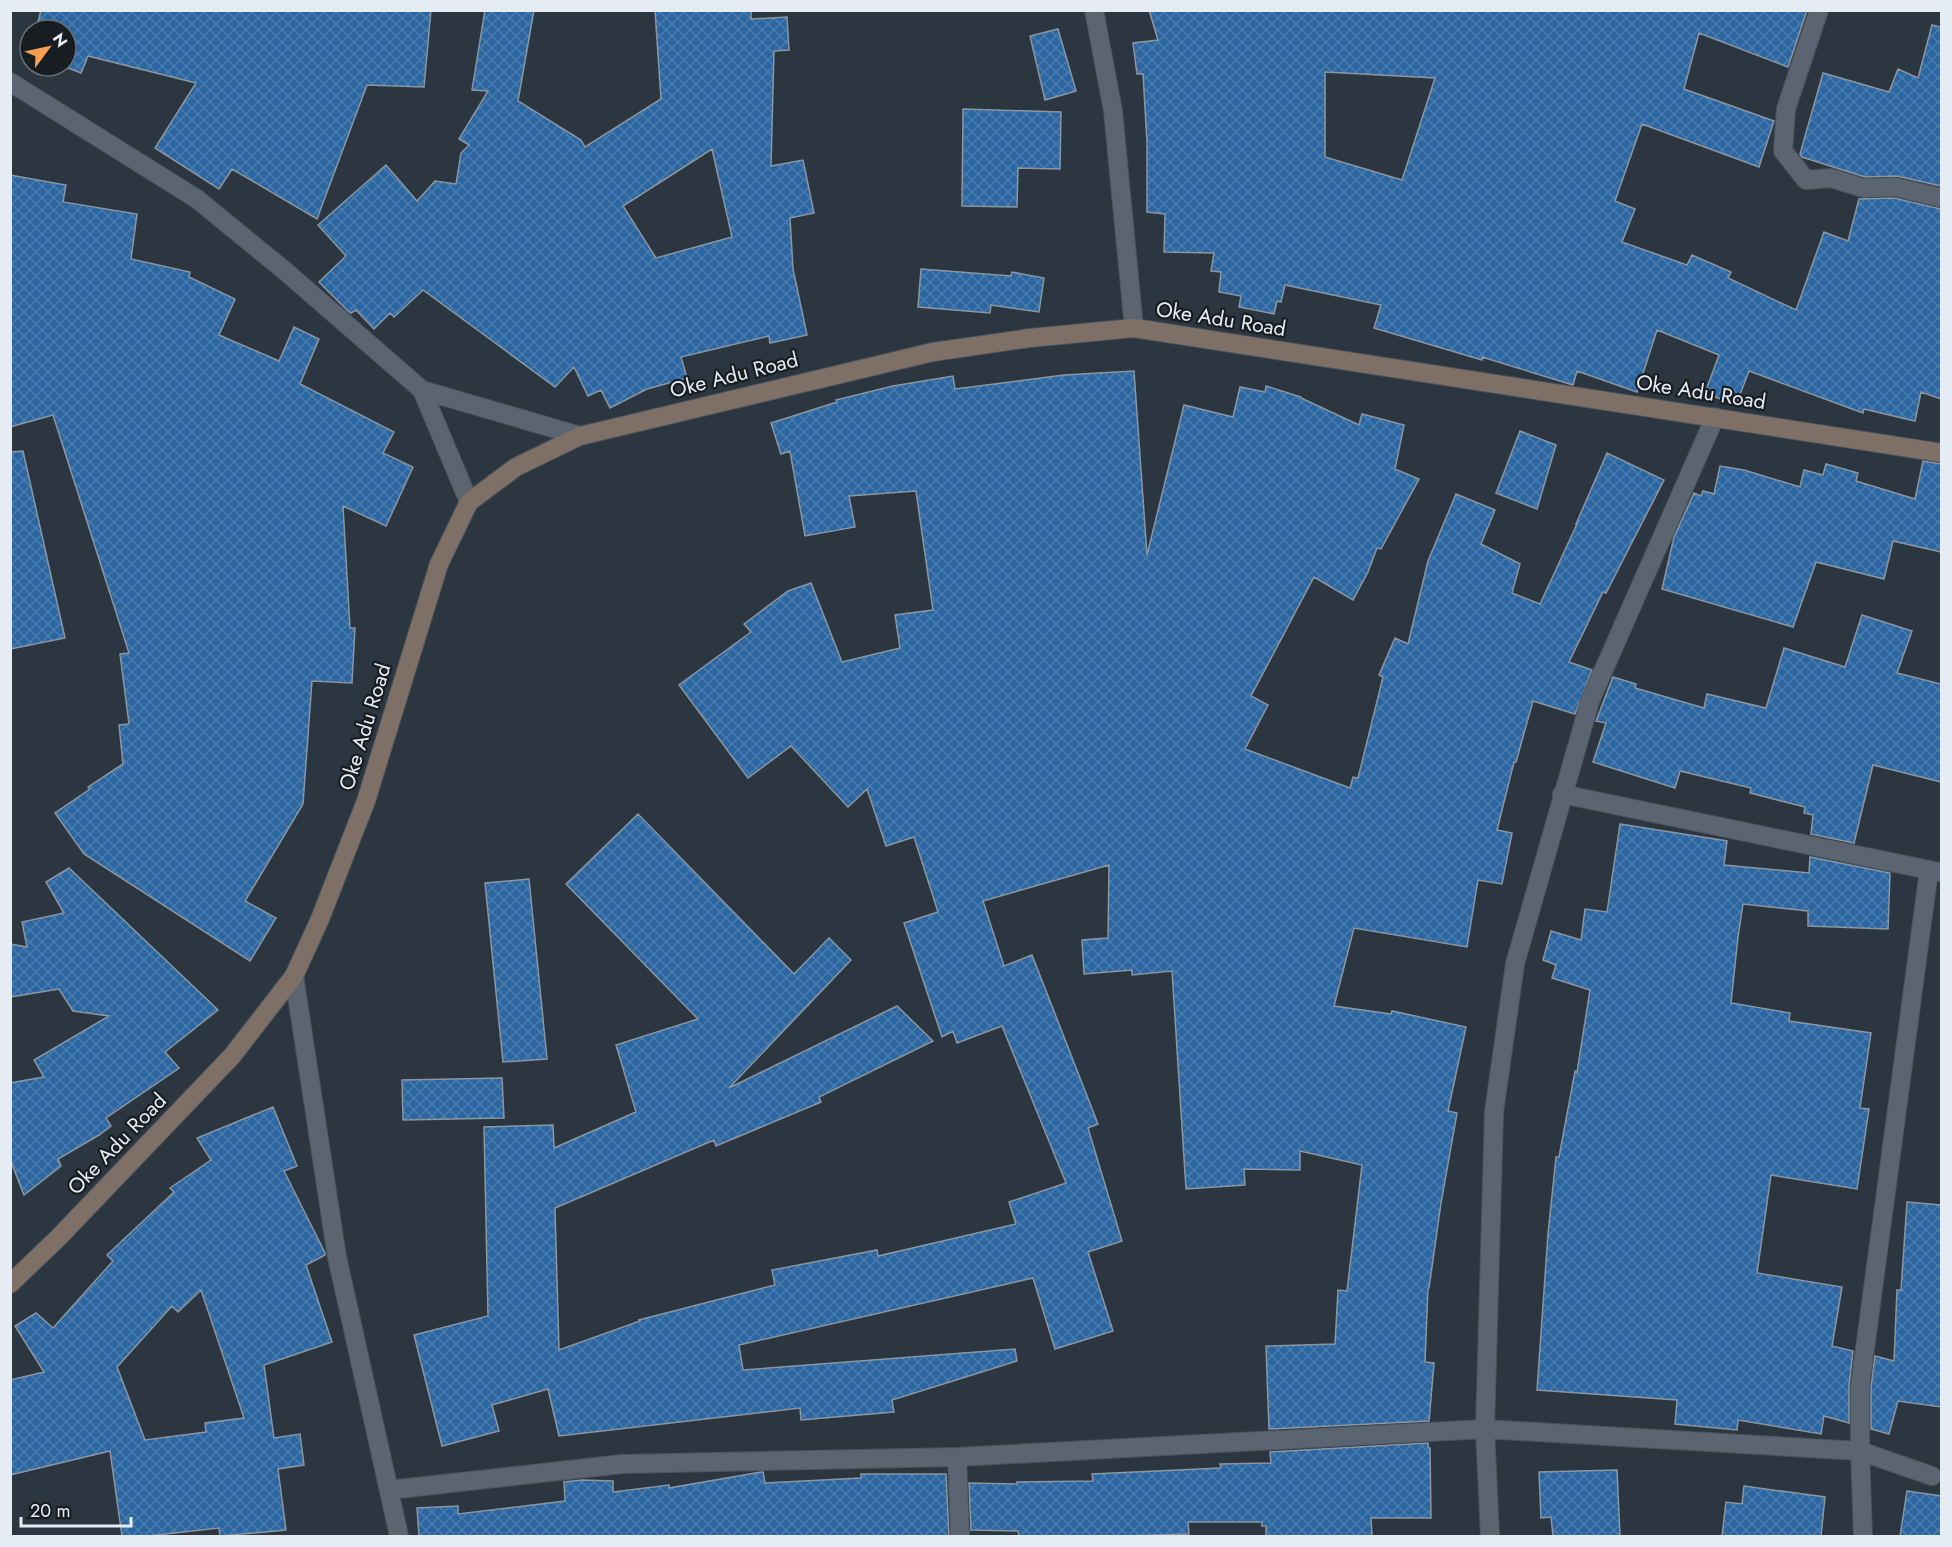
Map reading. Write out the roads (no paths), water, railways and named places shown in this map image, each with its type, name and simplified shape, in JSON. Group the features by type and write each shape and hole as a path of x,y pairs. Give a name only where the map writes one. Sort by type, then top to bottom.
{"street":[{"path":"1094,10 1113,111 1134,328"},
{"path":"1819,10 1786,109 1783,151 1806,180 1831,178 1863,189 1895,187 1941,198"},
{"path":"10,82 197,199 285,271 422,390 580,436"},
{"name":"Oke Adu Road","path":"10,1284 232,1056 294,975 320,919 366,801 439,564 469,502 516,467 580,436 933,352 1030,338 1134,328 1941,453"},
{"path":"422,390 469,502"},
{"path":"1490,1536 1485,1429 1494,1112 1515,964 1590,700 1715,417"},
{"path":"1562,794 1935,871 1860,1386 1863,1536"},
{"path":"294,975 337,1257 399,1536"},
{"path":"389,1490 622,1464 957,1457 1485,1429 1860,1451 1932,1476"},
{"path":"957,1457 960,1536"}]}
